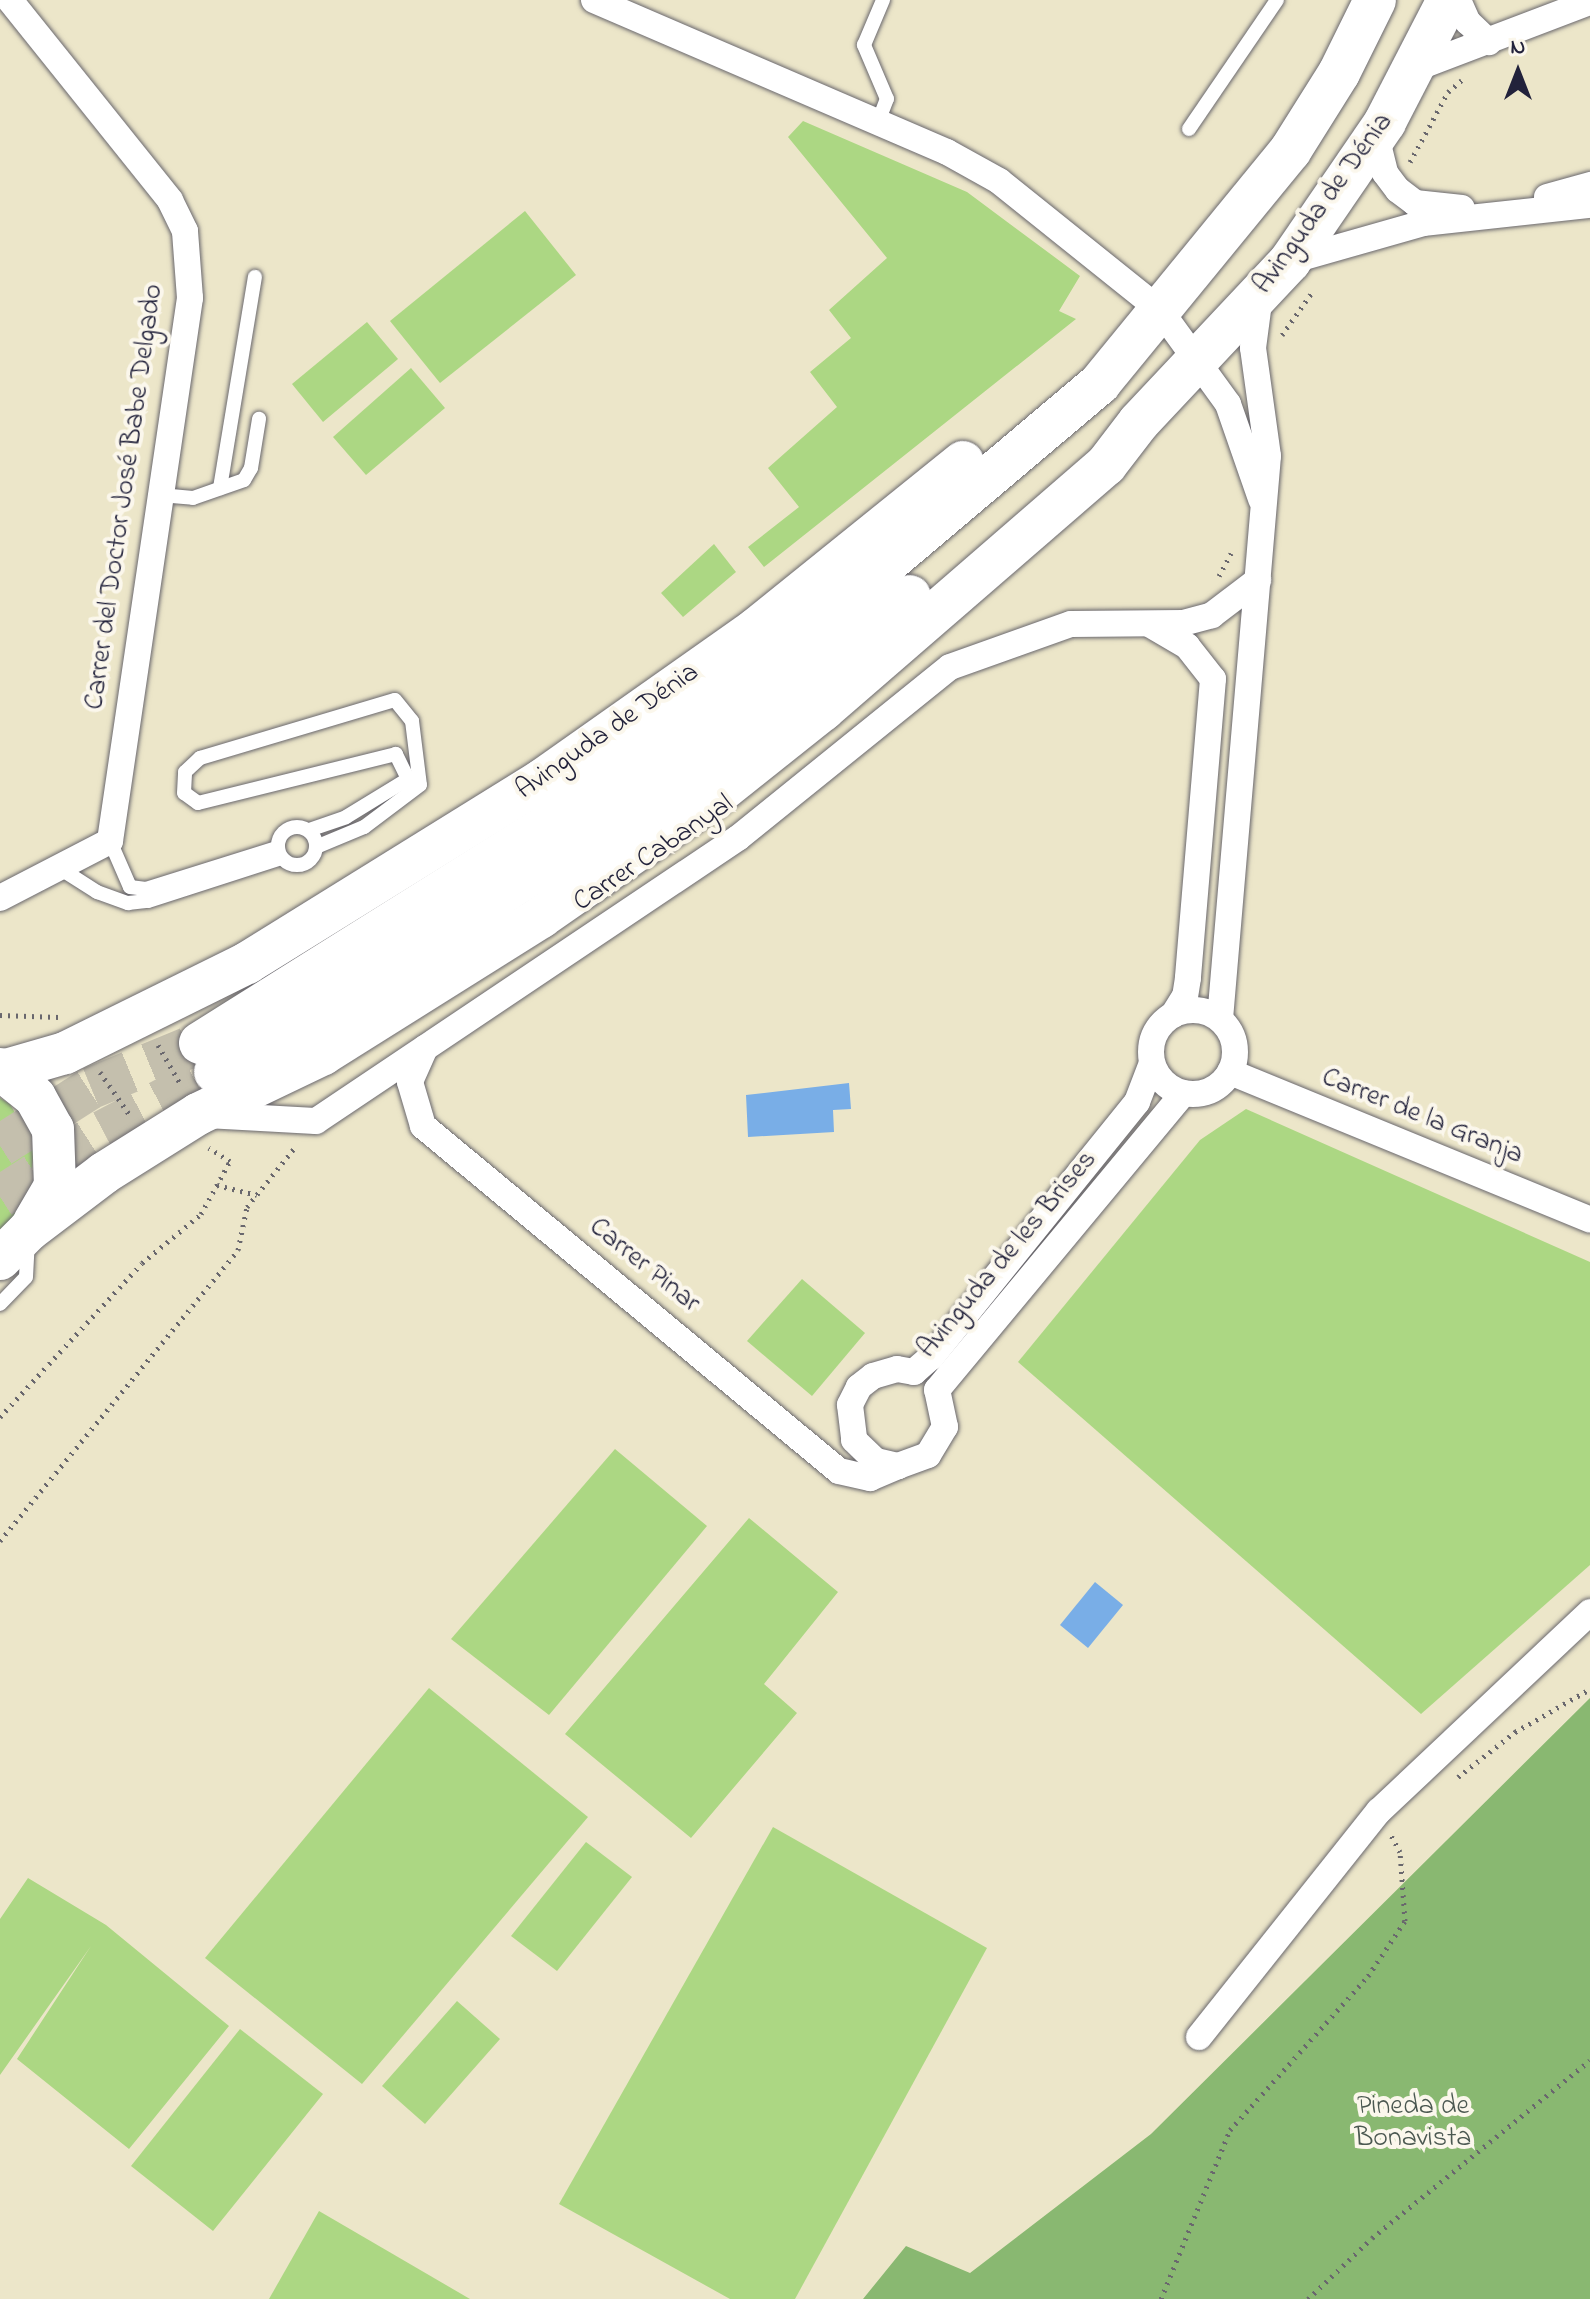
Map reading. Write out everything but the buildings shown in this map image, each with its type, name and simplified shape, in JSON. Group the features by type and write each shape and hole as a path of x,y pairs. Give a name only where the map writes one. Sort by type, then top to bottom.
{"main road":[{"name":"Avinguda de Dénia","path":"1139,422 1088,447 758,720 485,907 208,1057 724,701 1100,383 1290,151 1339,73 1375,0"},
{"name":"Avinguda de Dénia","path":"0,1259 29,1230 104,1173 198,1128 323,1054 541,917 711,799 823,710 1106,465 1139,422 1260,295 1303,273 1416,68 1448,0"},
{"name":"Avinguda de Dénia","path":"2,1070 65,1053 247,963 542,780 756,629 1074,372 1160,310"},
{"name":"Avinguda de Dénia","path":"2,1070 46,1111 56,1146 55,1186 29,1230"}],"street":[{"name":"Carrer del Doctor José Babe Delgado","path":"10,0 147,168 185,231 190,298 110,841"},
{"path":"594,0 878,122 999,181 1160,310 1198,361 1244,438 1261,499"},
{"path":"1458,0 1468,22 1489,42"},
{"path":"1416,68 1590,2"},
{"path":"1376,136 1385,173 1398,190 1415,203 1494,212 1590,185"},
{"path":"1303,273 1423,223 1494,212 1590,205"},
{"path":"1220,1019 1258,580 1261,499 1268,456 1253,348 1260,295"},
{"path":"1140,621 1183,623 1212,615 1258,580"},
{"path":"1140,621 1187,646 1213,679 1188,978 1185,996 1173,1015 1154,1035 1152,1063 1164,1082 1184,1093 1211,1090 1230,1072 1235,1043 1220,1019 1197,1010 1173,1015"},
{"name":"Carrer Cabanyal","path":"316,1121 738,838 950,667 1071,624 1140,621"},
{"path":"0,898 110,841"},
{"name":"Carrer Pinar","path":"425,1048 410,1082 423,1126 839,1471 870,1478 898,1466"},
{"name":"Avinguda de les Brises","path":"1152,1063 1137,1102 931,1357 914,1372 897,1369 873,1376 859,1387 850,1405 854,1440 876,1461 898,1466 928,1455 945,1427 937,1390 1184,1093"},
{"name":"Carrer de la Granja","path":"1230,1072 1590,1220"},
{"path":"198,1128 316,1121"},
{"path":"1199,2037 1379,1811 1590,1612"}],"lane":[{"path":"878,122 887,99 864,45 883,0"},
{"path":"1189,129 1277,0"},
{"path":"220,488 255,277"},
{"path":"160,495 193,498 244,480 251,468 259,419"},
{"path":"395,700 412,721 420,785 364,827 316,847 306,863 293,865 279,853 280,835 290,827 309,830 346,817 408,779 396,754 198,803 184,793 185,772 200,758 395,700"},
{"path":"309,830 316,847"},
{"path":"110,841 130,887 146,889 279,853"},
{"path":"61,869 97,892 128,903 148,901 279,853"},
{"path":"0,1304 26,1277 29,1230"}],"path":[{"path":"1398,190 1448,92 1484,58 1489,42"},
{"path":"1278,341 1303,273"},
{"path":"1216,580 1234,541 1260,542"},
{"path":"0,1417 142,1263 201,1214 230,1161 198,1128 155,1040 143,1045"},
{"path":"95,1065 107,1060"},
{"path":"0,1541 238,1250 247,1207 316,1121"},
{"path":"217,1185 257,1195"},
{"path":"1451,1782 1515,1732 1590,1689"},
{"path":"1161,2299 1230,2130 1368,1976 1405,1921 1400,1852 1379,1811"},
{"path":"1392,1837 1402,1828"},
{"path":"1308,2299 1372,2238 1590,2060"}],"green space":[{"path":"803,121 967,192 1080,276 1059,311 1076,319 764,567 748,547 799,507 768,468 837,407 810,372 851,338 829,310 887,258 788,137"},
{"path":"525,211 576,275 440,383 390,321"},
{"path":"367,322 398,359 323,422 292,384"},
{"path":"411,368 445,408 366,475 333,437"},
{"path":"714,544 736,572 683,617 661,593"},
{"path":"0,1098 10,1104 34,1147 30,1187 13,1222 0,1233"},
{"path":"1246,1109 1590,1262 1590,1565 1421,1714 1018,1362 1200,1140"},
{"path":"802,1279 865,1333 812,1396 747,1341"},
{"path":"615,1449 707,1526 549,1715 451,1639"},
{"path":"749,1518 838,1592 764,1684 797,1713 691,1838 565,1734"},
{"path":"429,1688 588,1817 362,2084 205,1958"},
{"name":"Pineda de Bonavista","path":"1590,1698 1590,2299 863,2299 906,2246 970,2273 1151,2134"},
{"path":"773,1827 987,1948 795,2299 730,2299 559,2204"},
{"path":"586,1842 632,1877 557,1971 511,1936"},
{"path":"28,1878 106,1925 229,2026 129,2149 17,2059 91,1946 0,2075 0,1919"},
{"path":"457,2001 500,2039 425,2124 382,2086"},
{"path":"240,2029 323,2094 213,2231 131,2166"},
{"path":"319,2211 470,2299 269,2299"}],"water":[{"path":"849,1083 851,1109 833,1110 834,1132 748,1137 746,1095"},
{"path":"1095,1582 1123,1605 1088,1648 1060,1625"}],"tunnel":[{"path":"0,1146 91,1088 200,1043"},
{"path":"0,1197 103,1131 215,1072"}]}
